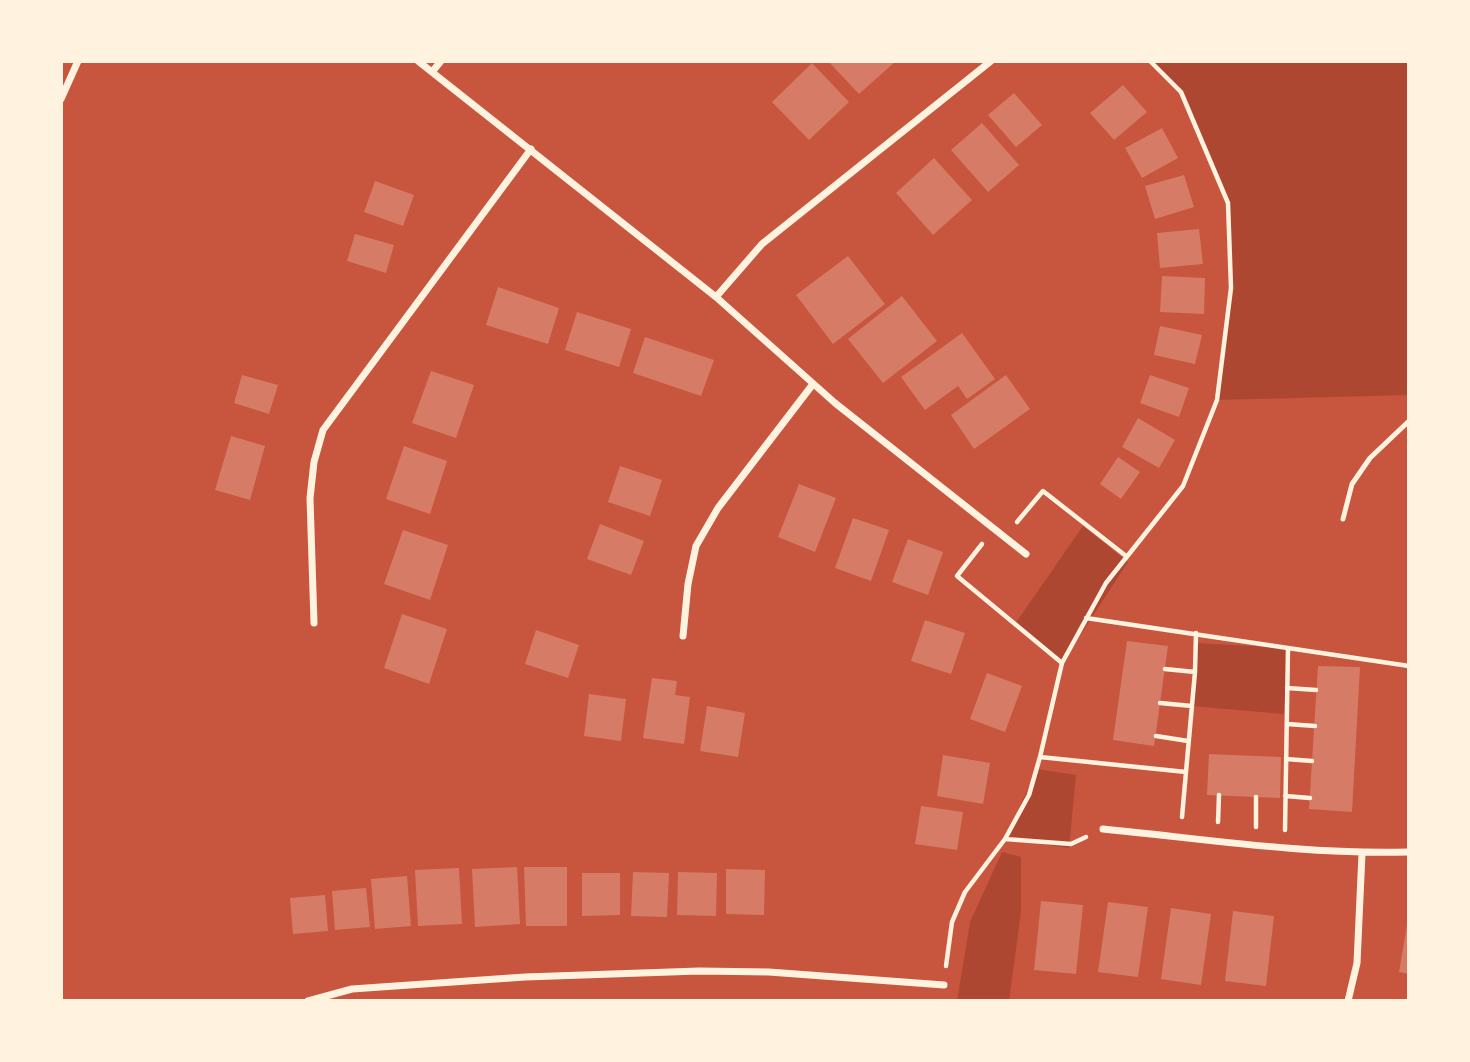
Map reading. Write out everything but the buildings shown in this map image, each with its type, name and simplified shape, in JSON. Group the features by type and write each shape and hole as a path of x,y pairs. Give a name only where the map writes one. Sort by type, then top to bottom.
{"street":[{"path":"61,99 78,61"},
{"path":"418,61 716,297 813,384 1026,554"},
{"path":"432,72 441,61"},
{"path":"716,297 762,244 991,61"},
{"path":"314,623 310,499 314,462 323,430 531,149"},
{"path":"683,636 688,584 696,546 718,508 813,384"},
{"path":"1103,829 1284,848 1362,853 1409,852"},
{"path":"1348,1001 1357,963 1362,853"},
{"path":"308,1001 352,989 525,977 699,971 769,972 944,985"}],"lane":[{"path":"1343,519 1352,484 1370,458 1409,421"}],"path":[{"path":"944,985 952,922 965,892 1005,839 1029,795 1062,663 1106,583 1183,486 1217,400 1231,289 1228,203 1181,92 1150,61"},
{"path":"1005,537 1043,491 1126,556"},
{"path":"994,528 957,576 1062,663"},
{"path":"1086,618 1195,632 1409,666"},
{"path":"1181,836 1195,672 1195,632"},
{"path":"1284,848 1288,648"},
{"path":"1165,669 1195,672"},
{"path":"1287,688 1316,690"},
{"path":"1160,703 1192,706"},
{"path":"1287,724 1315,726"},
{"path":"1156,736 1188,741"},
{"path":"1040,757 1186,772"},
{"path":"1286,759 1312,761"},
{"path":"1217,840 1219,795"},
{"path":"1285,796 1310,798"},
{"path":"1256,797 1256,845"},
{"path":"1005,839 1070,844 1103,829"}],"shaded area":[{"path":"1150,61 1409,61 1409,395 1217,400 1231,288 1228,203 1181,92"},
{"path":"1083,526 1128,562 1062,663 1015,624"},
{"path":"1195,643 1288,648 1284,714 1192,706"},
{"path":"1037,769 1076,775 1069,848 1005,839"},
{"path":"1002,852 1021,857 1021,912 1009,1001 957,1001 970,922"}]}
